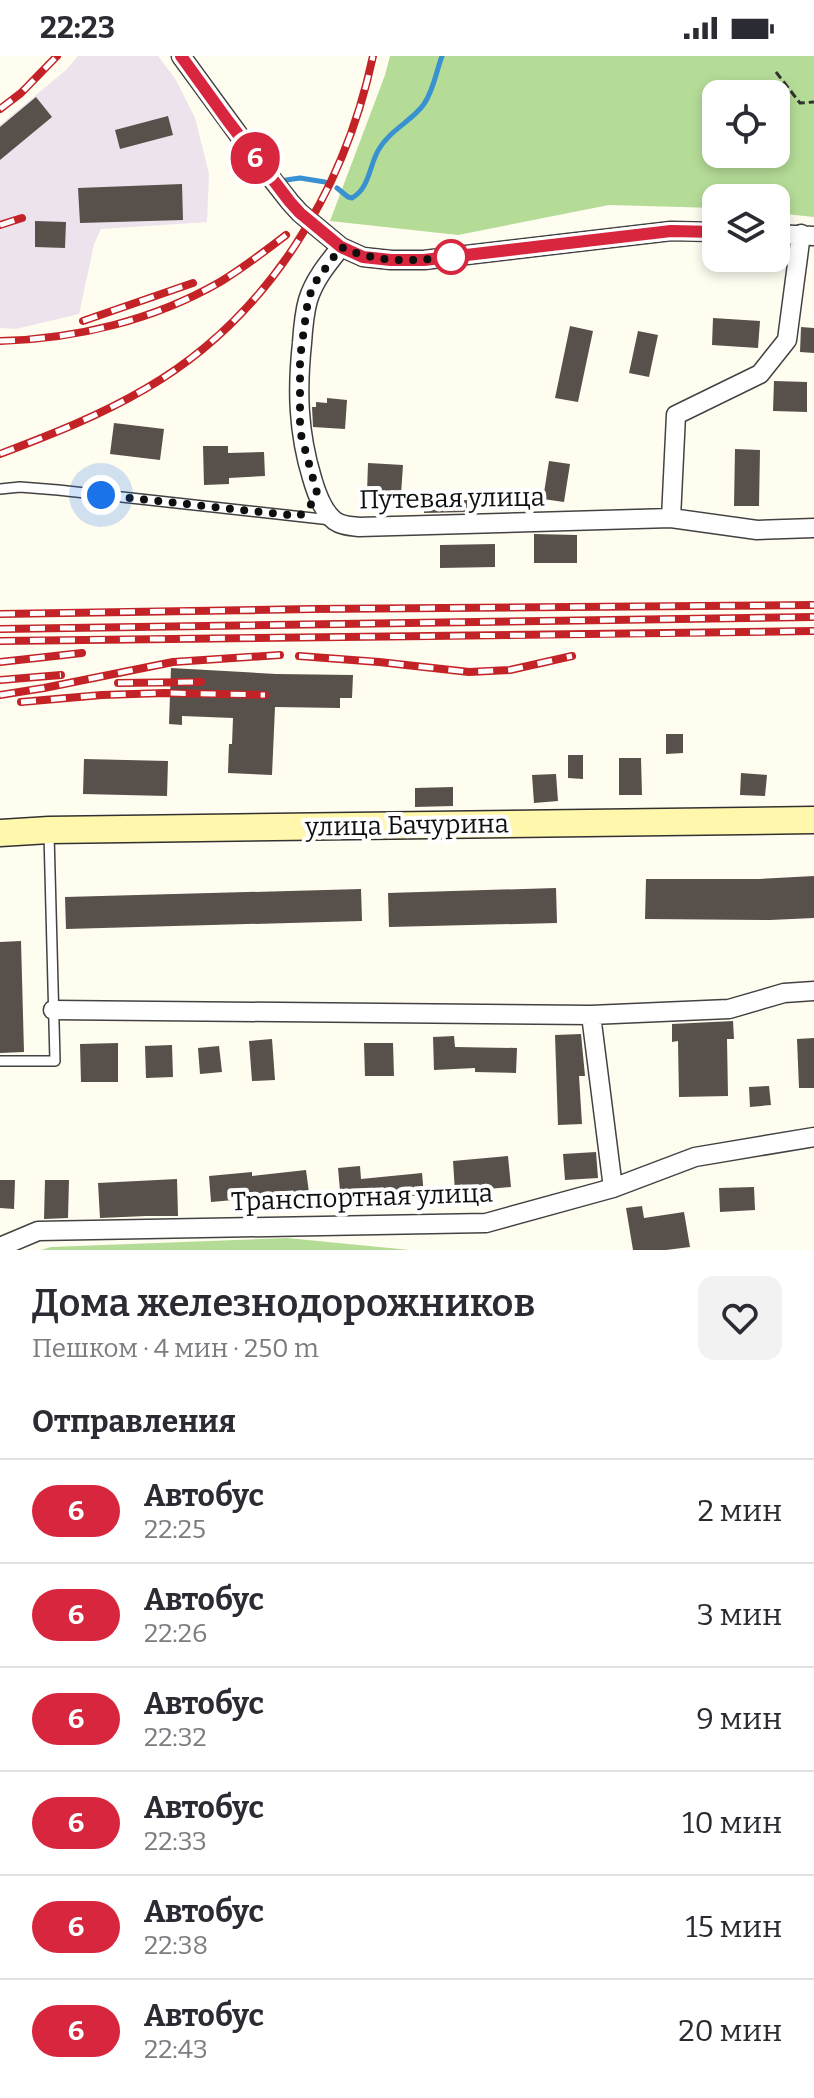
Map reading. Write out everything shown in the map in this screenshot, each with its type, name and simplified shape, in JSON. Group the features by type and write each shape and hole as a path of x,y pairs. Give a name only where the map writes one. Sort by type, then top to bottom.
{"street":[{"path":"181,56 290,202 341,247 363,257 424,260 671,231 702,232"},
{"path":"671,518 676,415 760,374 787,340 808,235"},
{"name":"Путевая улица","path":"341,247 314,284 308,300 299,386 300,431 317,493 334,520 346,526 359,527 671,518 757,530 814,528"},
{"name":"улица Бачурина","path":"0,833 814,820"},
{"path":"53,1010 591,1015 729,1009 784,993 814,991"},
{"path":"591,1015 613,1188"},
{"name":"Транспортная улица","path":"0,1247 38,1231 486,1223 613,1188 695,1157 814,1137"}],"lane":[{"path":"0,489 58,490 334,520"},
{"path":"299,516 309,508 317,493"},
{"path":"0,1061 55,1061 49,830"}],"path":[{"path":"776,72 800,103 814,102"}],"shaded area":[{"path":"78,56 158,56 176,80 195,118 209,174 207,222 101,229 94,244 79,314 16,329 0,328 0,125 66,70"}],"green space":[{"path":"390,56 814,56 814,217 790,214 790,184 702,184 702,208 609,205 458,235 330,221"},
{"path":"287,1238 410,1250 41,1250 51,1247"}],"building":[{"path":"36,97 52,117 0,160 0,127"},
{"path":"168,116 173,135 120,149 115,130"},
{"path":"182,184 183,220 80,223 78,188"},
{"path":"35,221 66,222 65,248 35,247"},
{"path":"713,318 760,321 758,348 712,345"},
{"path":"570,326 593,331 578,402 555,398"},
{"path":"801,327 814,328 814,353 800,352"},
{"path":"638,331 658,335 649,377 629,373"},
{"path":"774,381 807,382 807,412 773,411"},
{"path":"327,398 347,400 345,429 313,427 312,407 316,407 316,402 327,403"},
{"path":"114,423 164,429 160,460 110,454"},
{"path":"203,446 228,446 228,453 264,452 265,476 229,478 229,484 204,485"},
{"path":"735,449 760,450 759,506 734,506"},
{"path":"549,461 570,464 564,502 543,499"},
{"path":"368,463 403,465 401,494 367,493"},
{"path":"467,500 467,512 424,513 424,502"},
{"path":"534,534 577,535 577,563 534,563"},
{"path":"495,544 495,567 440,568 440,545"},
{"path":"171,668 353,675 352,698 340,698 340,708 275,707 272,775 228,773 233,718 182,716 182,725 169,724"},
{"path":"666,734 683,734 683,753 666,754"},
{"path":"568,755 583,755 583,779 568,778"},
{"path":"619,758 641,758 642,795 619,795"},
{"path":"84,759 168,761 167,796 83,794"},
{"path":"741,773 767,775 765,796 740,795"},
{"path":"556,774 558,801 534,803 532,775"},
{"path":"453,787 453,806 415,807 415,788"},
{"path":"814,876 814,918 645,919 646,879"},
{"path":"556,888 557,923 389,927 388,893"},
{"path":"361,889 362,921 66,929 65,897"},
{"path":"21,941 24,1052 0,1053 0,942"},
{"path":"733,1021 734,1039 727,1039 728,1096 679,1097 678,1041 672,1042 672,1024"},
{"path":"581,1034 585,1076 579,1076 582,1124 558,1125 555,1035"},
{"path":"454,1036 455,1047 517,1048 516,1073 475,1072 475,1068 434,1070 433,1037"},
{"path":"814,1038 814,1088 799,1088 797,1039"},
{"path":"272,1039 275,1080 252,1081 249,1041"},
{"path":"118,1043 118,1082 81,1082 80,1044"},
{"path":"364,1043 393,1043 394,1076 365,1076"},
{"path":"172,1045 173,1077 146,1078 145,1046"},
{"path":"219,1046 222,1072 200,1074 198,1048"},
{"path":"769,1086 771,1105 750,1107 749,1087"},
{"path":"596,1152 598,1178 565,1180 563,1154"},
{"path":"508,1156 511,1187 455,1192 453,1161"},
{"path":"360,1166 361,1179 422,1173 424,1195 341,1202 338,1168"},
{"path":"306,1170 310,1200 270,1205 269,1197 211,1202 209,1176 252,1172 252,1176"},
{"path":"177,1179 178,1216 100,1218 98,1183"},
{"path":"0,1180 15,1180 14,1209 0,1208"},
{"path":"45,1180 69,1180 68,1218 44,1219"},
{"path":"754,1187 755,1210 720,1212 719,1188"},
{"path":"642,1206 644,1218 684,1212 690,1247 633,1250 626,1208"}],"waterway":[{"path":"337,188 348,197 358,194 384,142 424,104 442,56"},
{"path":"286,180 300,178 325,182"}],"railway":[{"path":"0,109 21,93 57,56"},
{"path":"0,454 128,399 189,360 228,327 263,289 294,247 320,203 342,156 373,56"},
{"path":"0,225 22,218"},
{"path":"0,341 86,331 168,307 220,282 286,235"},
{"path":"83,321 193,283"},
{"path":"0,614 814,605"},
{"path":"0,629 814,617"},
{"path":"0,641 814,631"},
{"path":"0,662 82,653"},
{"path":"0,695 173,662 280,655"},
{"path":"299,656 469,672 510,670 572,656"},
{"path":"0,680 61,675"},
{"path":"118,683 201,682"},
{"path":"21,702 165,693 265,695"}],"bus line":[{"name":"6","path":"181,56 300,213 341,247 363,257 424,260 671,231 702,232"}],"route":[{"path":"101,495 299,516 314,502 317,493 300,431 299,411 304,320 314,284 341,247 363,257 391,260 451,257"}]}
